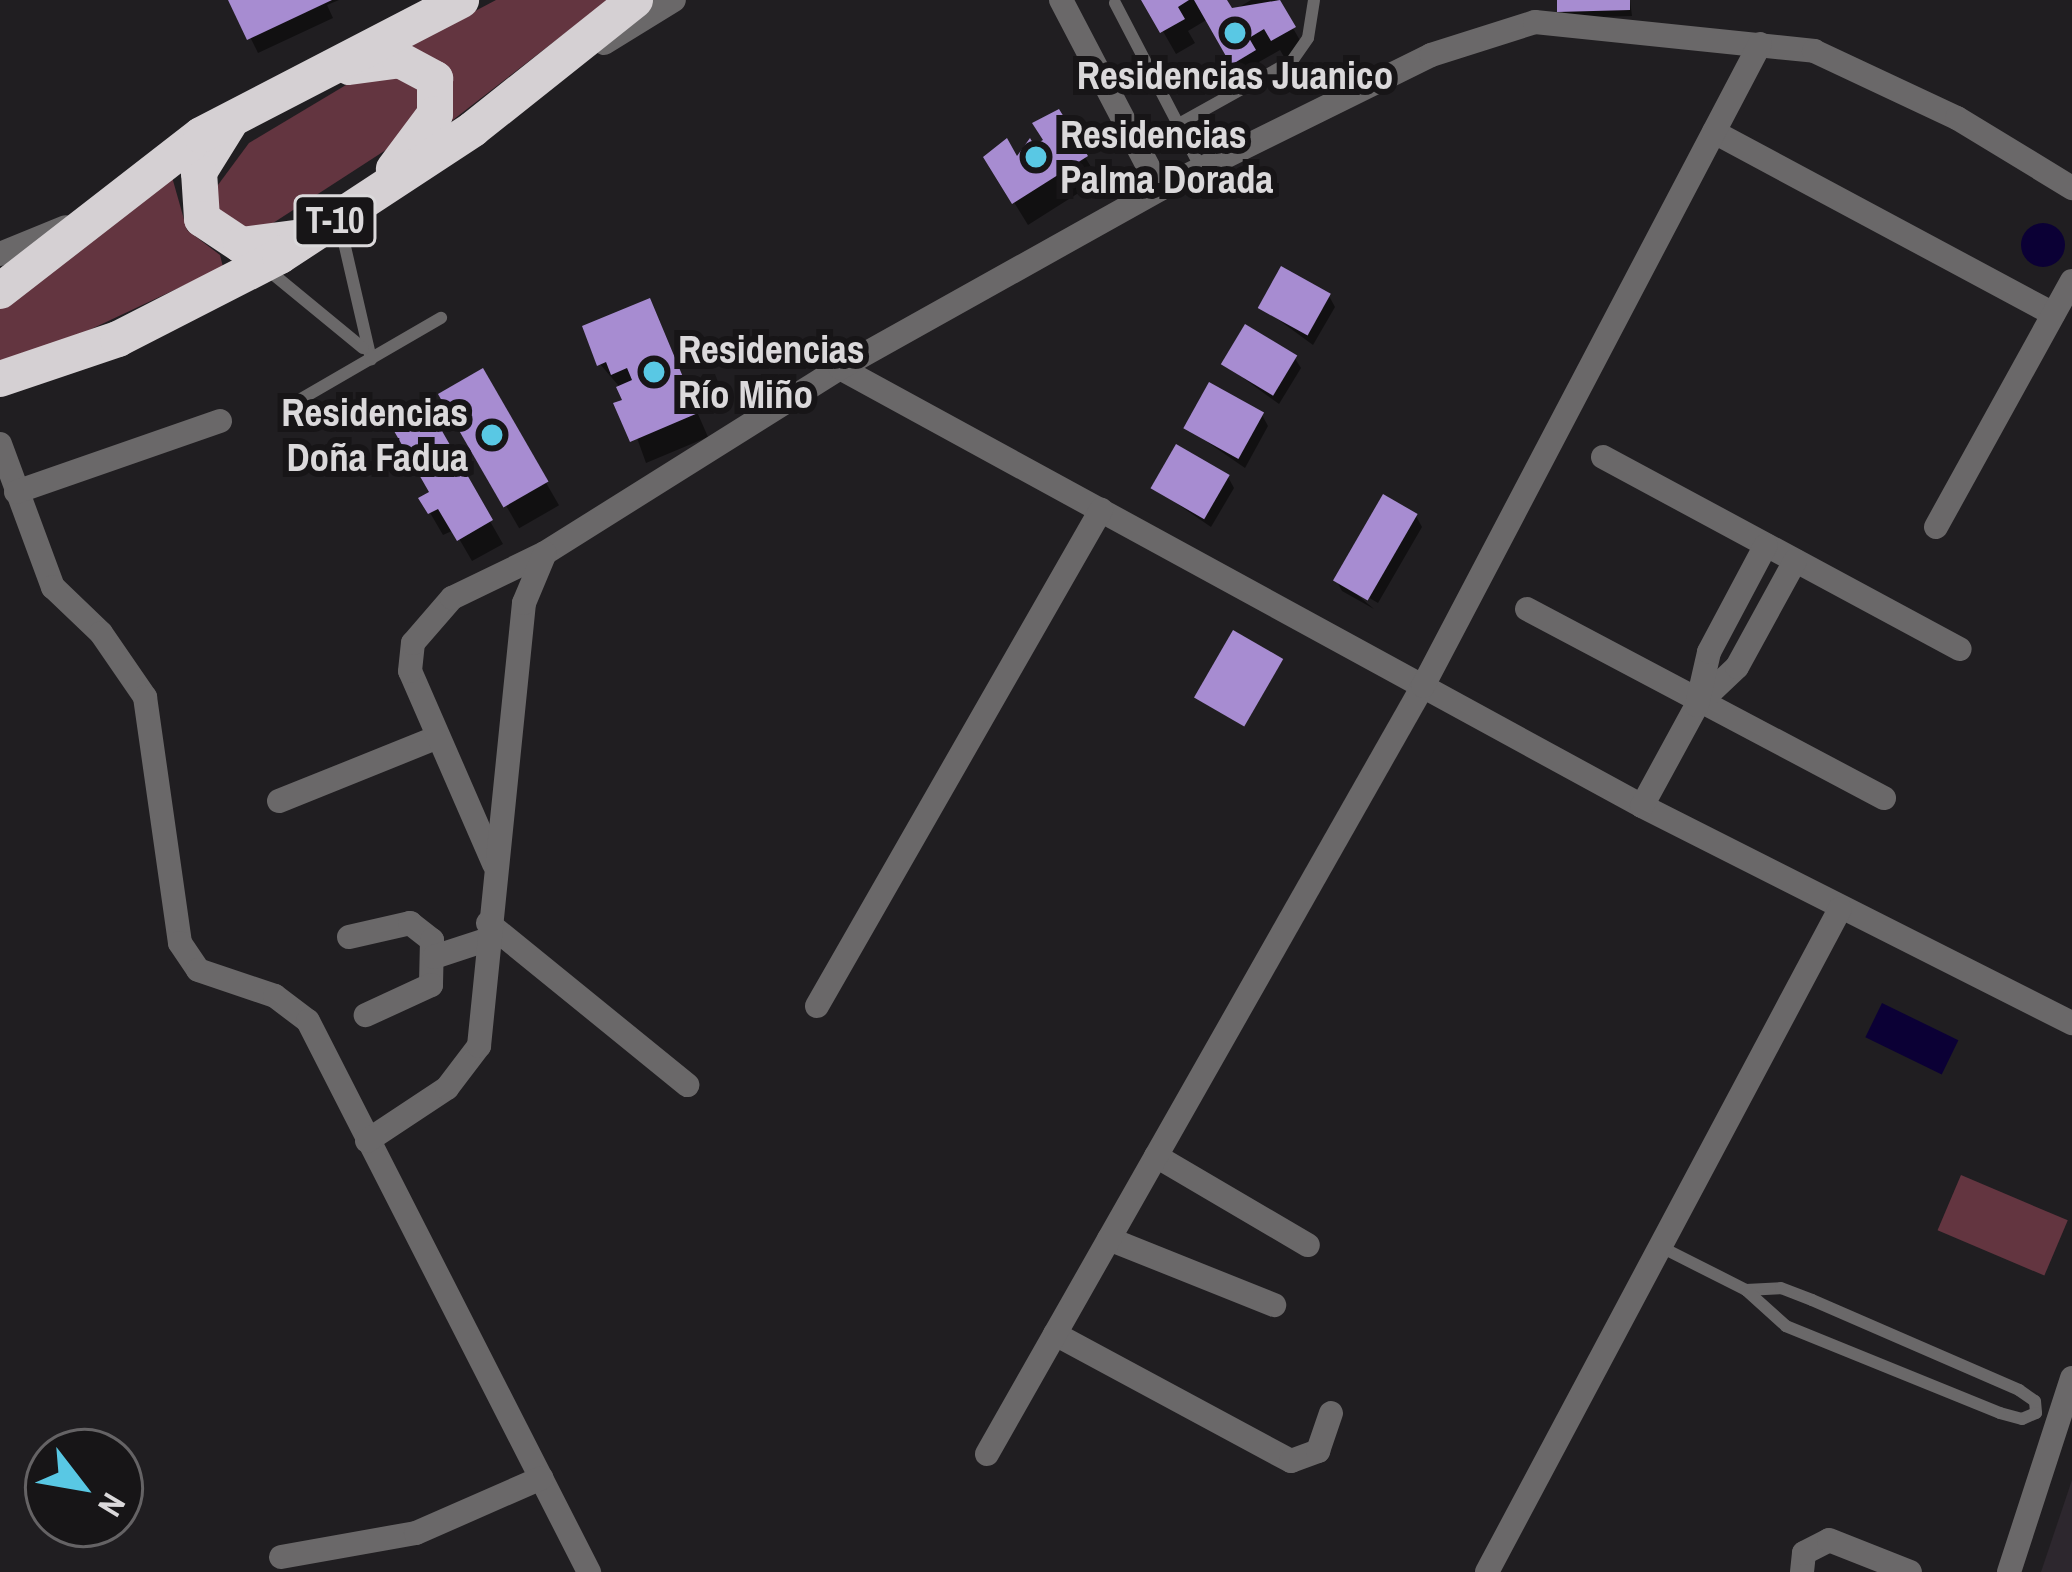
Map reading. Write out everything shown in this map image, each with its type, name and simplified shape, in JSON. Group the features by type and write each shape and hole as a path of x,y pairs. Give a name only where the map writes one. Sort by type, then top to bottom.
{"highway":[{"path":"0,291 91,217 239,112 461,0"},
{"name":"T-10","path":"0,379 118,339 262,266 339,218 553,67 635,0"},
{"path":"239,112 199,172 202,219 242,245 339,218 435,114 435,79 400,60 303,79"}],"street":[{"path":"553,67 674,0"},
{"path":"1061,0 1160,189"},
{"path":"494,864 410,671 412,643 452,598 545,553 840,368 1160,189 1431,55 1535,22 1814,51 1957,118 2069,180"},
{"path":"987,1454 1423,686 1760,44"},
{"path":"1714,132 2053,314"},
{"path":"0,254 91,217"},
{"path":"1936,527 2072,281"},
{"path":"840,368 1642,806 2072,1023"},
{"path":"16,492 220,421"},
{"path":"0,444 53,587 100,633 145,697 180,943 198,970 275,996 308,1021 589,1572"},
{"path":"1603,457 1960,650"},
{"path":"817,1006 1102,510"},
{"path":"1642,806 1697,705 1709,652 1766,545"},
{"path":"367,1141 466,1070 479,1046 524,603 545,553"},
{"path":"1697,705 1738,667 1795,561"},
{"path":"1527,609 1697,705 1884,798"},
{"path":"279,801 436,738"},
{"path":"1487,1572 1840,909"},
{"path":"349,937 410,923 431,940 435,975 423,994 366,1016"},
{"path":"434,957 487,932"},
{"path":"487,932 687,1085"},
{"path":"1156,1156 1308,1245"},
{"path":"1109,1239 1274,1305"},
{"path":"1055,1334 1291,1461 1318,1450 1331,1412"},
{"path":"2009,1572 2072,1378"},
{"path":"281,1557 416,1534 541,1478"},
{"path":"1802,1572 1804,1553 1829,1540 1910,1572"}],"lane":[{"path":"1177,125 1292,62 1308,38 1314,0"},
{"path":"1114,3 1201,169"},
{"path":"339,218 367,354"},
{"path":"262,266 367,354"},
{"path":"301,399 367,354 441,318"},
{"path":"1658,1245 1746,1290 1786,1325 2000,1414 2022,1419 2036,1413 2035,1401 2019,1390 1812,1300 1780,1288 1746,1290"}],"shaded area":[{"path":"496,0 608,0 449,123 448,71 409,46"},
{"path":"390,73 428,93 392,146 270,225 242,228 220,217 215,189 249,143 346,85"},
{"path":"172,177 187,230 220,255 223,267 0,372 0,308"},
{"path":"2043,223 2058,230 2065,245 2058,260 2043,267 2028,260 2021,245 2028,230"},
{"path":"1882,1003 1958,1040 1942,1074 1865,1037"},
{"path":"1961,1175 2068,1220 2044,1276 1938,1230"},
{"path":"2072,1480 2072,1572 2041,1572"}],"building":[{"path":"228,0 332,0 247,40"},
{"name":"Residencias Juanico","path":"1141,0 1189,0 1178,7 1185,19 1160,33"},
{"name":"Residencias Juanico","path":"1194,0 1227,0 1232,8 1280,0 1296,27 1271,41 1264,29 1249,38 1256,50 1231,65"},
{"path":"1557,0 1630,0 1630,10 1557,12"},
{"name":"Residencias Palma Dorada","path":"1059,109 1088,156 1012,204 983,157 1007,138 1017,156 1030,138 1034,145 1043,140 1032,123"},
{"path":"1281,266 1331,294 1308,336 1258,308"},
{"name":"Residencias Río Miño","path":"650,298 698,413 630,442 613,403 622,400 616,387 632,380 627,368 611,375 606,362 597,366 582,326"},
{"path":"1245,324 1297,355 1273,396 1221,364"},
{"name":"Residencias Doña Fadua","path":"483,368 548,481 503,507 438,394"},
{"path":"1209,382 1264,413 1238,459 1183,428"},
{"path":"426,403 493,520 457,541 438,509 428,514 418,498 429,492 390,424"},
{"path":"1176,444 1230,475 1204,519 1150,488"},
{"path":"1383,494 1418,514 1368,601 1333,581"},
{"path":"1233,630 1283,659 1244,727 1194,698"}],"place":[{"name":"Residencias Juanico","path":"1235,33"},
{"name":"Residencias Palma Dorada","path":"1036,157"},
{"name":"Residencias Río Miño","path":"654,372"},
{"name":"Residencias Doña Fadua","path":"492,435"}]}
